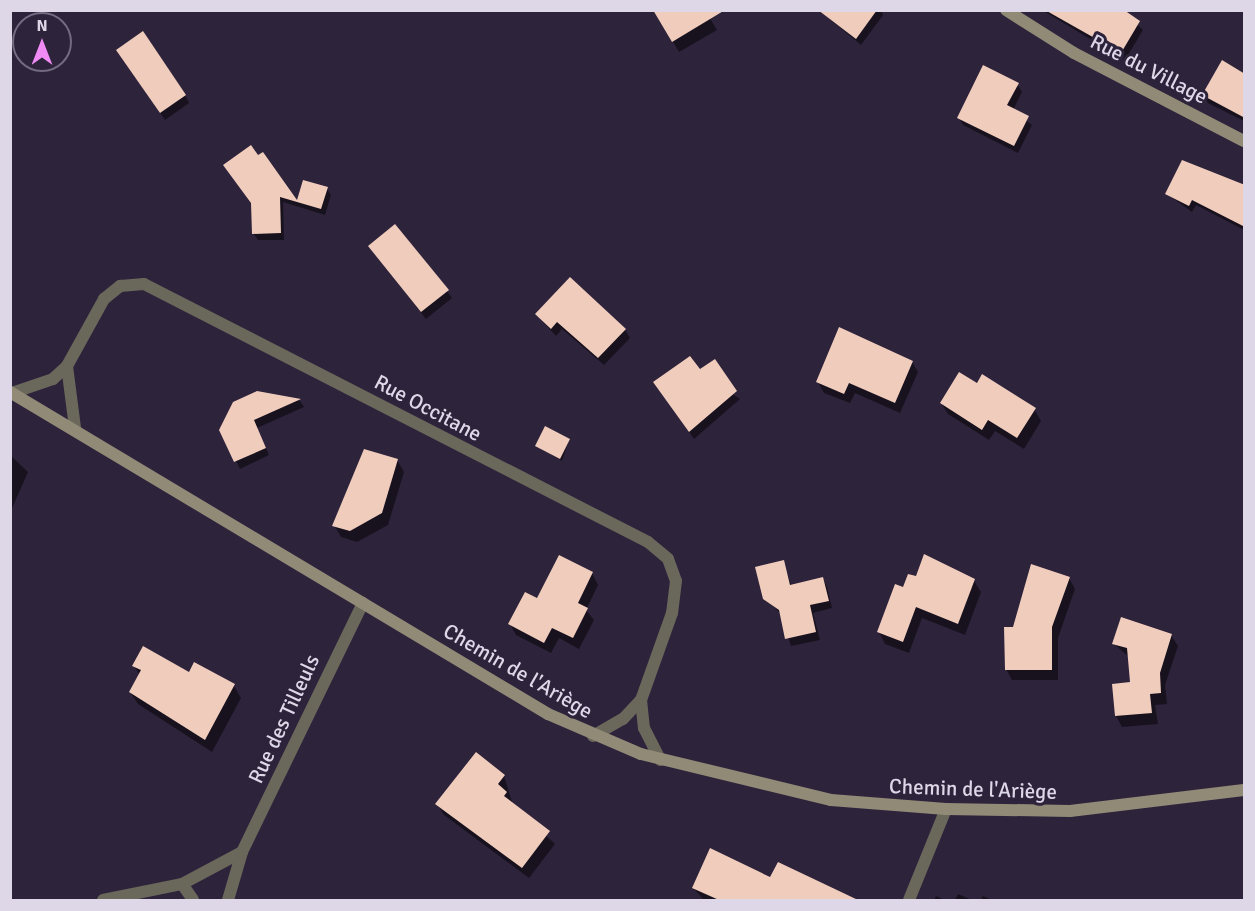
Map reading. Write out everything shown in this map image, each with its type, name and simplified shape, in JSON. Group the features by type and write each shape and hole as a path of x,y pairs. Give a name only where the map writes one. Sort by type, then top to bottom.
{"street":[{"name":"Rue du Village","path":"1006,10 1074,53 1245,141"},
{"name":"Rue Occitane","path":"11,393 53,379 67,366 104,299 120,286 144,284 648,542 668,560 676,581 672,613 641,700 623,719 593,736"},
{"path":"67,366 75,428"},
{"name":"Chemin de l'Ariège","path":"11,393 75,428 363,603 593,736 660,760 831,800 946,809 1070,811 1245,790"},
{"name":"Rue des Tilleuls","path":"228,900 242,852 363,603"},
{"name":"Rue Occitane","path":"641,700 644,728 660,760"},
{"path":"909,900 946,809"},
{"path":"103,900 182,884 242,852"},
{"path":"182,884 193,900"}],"building":[{"path":"653,10 725,10 672,42"},
{"path":"818,10 877,10 856,39"},
{"path":"1045,10 1124,10 1140,21 1121,53"},
{"path":"143,31 186,95 160,113 116,50"},
{"path":"1222,60 1245,74 1245,118 1202,95"},
{"path":"983,65 1019,83 1007,105 1029,116 1014,146 957,118"},
{"path":"251,145 258,155 263,152 297,200 303,180 328,187 321,209 280,197 281,233 252,234 251,203 223,165"},
{"path":"1182,160 1245,185 1245,227 1192,200 1189,206 1165,194"},
{"path":"395,224 449,290 421,312 368,246"},
{"path":"570,277 626,329 598,358 557,322 551,329 535,314"},
{"path":"839,327 913,361 895,403 849,383 844,394 816,382"},
{"path":"690,356 700,369 715,359 737,391 689,432 653,382"},
{"path":"959,372 977,383 982,374 1036,408 1017,438 988,420 982,430 940,403"},
{"path":"257,391 301,399 254,420 266,448 234,462 219,430 233,402"},
{"path":"545,426 570,439 560,459 535,446"},
{"path":"364,449 398,459 382,513 350,531 332,526"},
{"path":"924,554 975,579 958,624 916,607 903,642 877,632 895,584 903,587 908,574 916,576"},
{"path":"559,555 593,572 578,603 588,608 573,638 552,628 544,643 508,624 525,592 537,598"},
{"path":"784,560 790,585 823,577 829,601 810,605 816,632 785,639 779,610 763,599 755,567"},
{"path":"1031,564 1070,577 1052,627 1052,670 1005,670 1004,627 1013,627"},
{"path":"1121,617 1172,634 1160,673 1161,693 1150,694 1152,713 1115,716 1112,684 1130,682 1127,648 1112,644"},
{"path":"143,646 189,672 194,662 235,684 205,740 129,692 141,670 132,666"},
{"path":"476,752 505,775 498,784 507,792 504,796 550,831 522,868 435,804"},
{"path":"710,848 770,877 778,862 858,900 719,900 692,888"}]}
